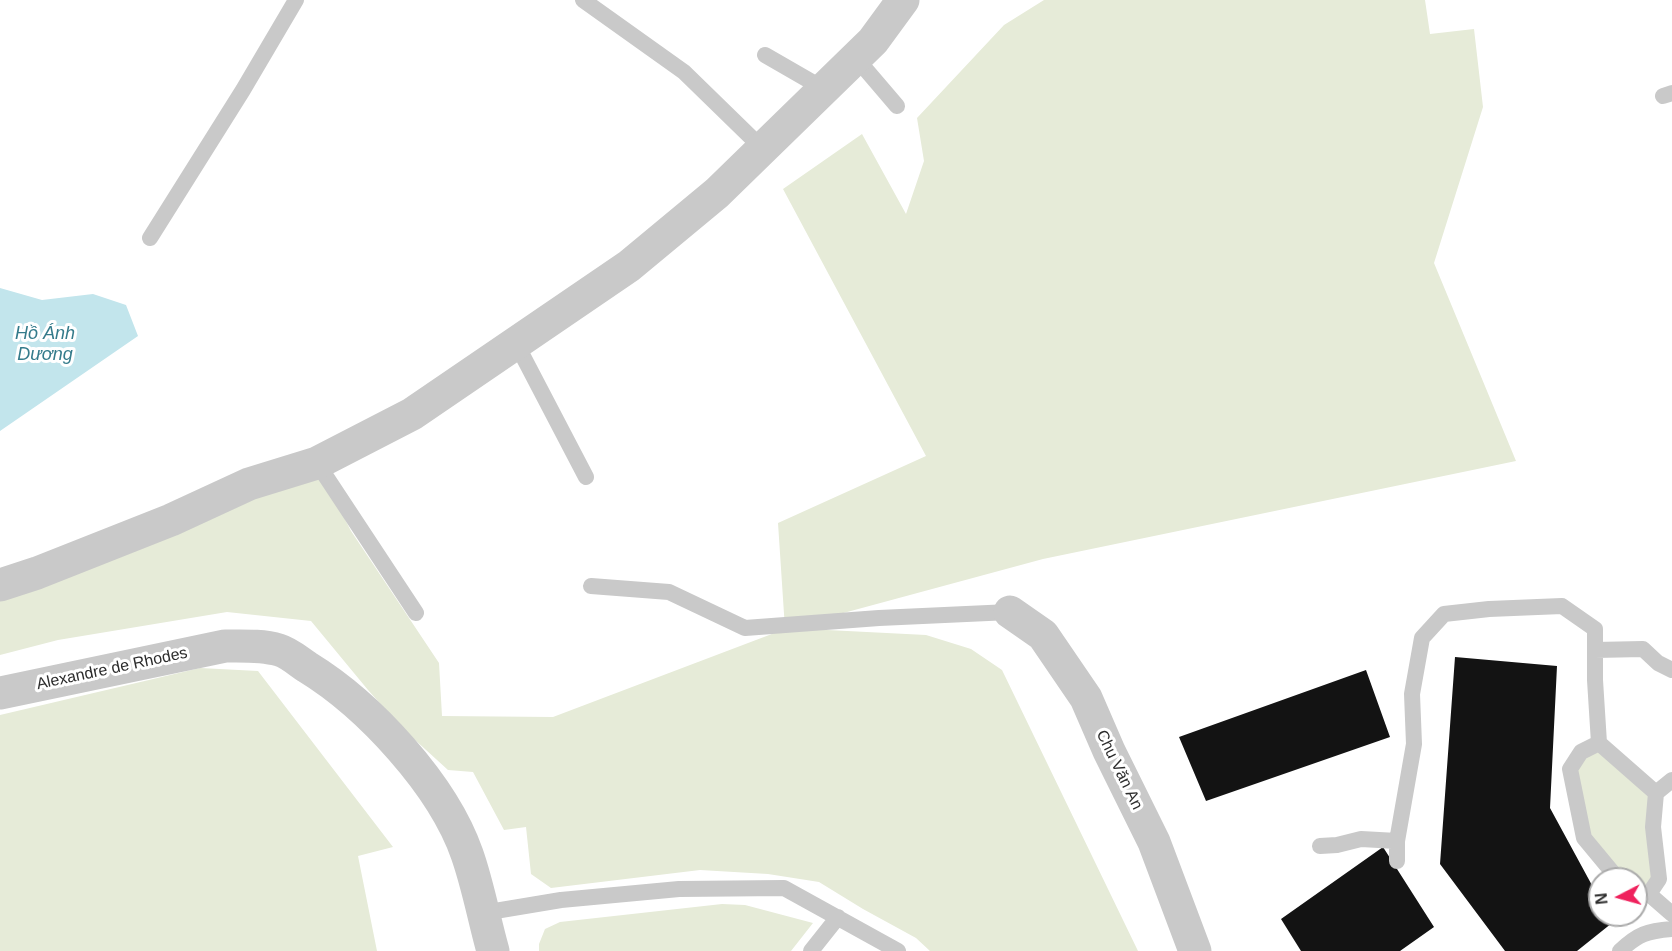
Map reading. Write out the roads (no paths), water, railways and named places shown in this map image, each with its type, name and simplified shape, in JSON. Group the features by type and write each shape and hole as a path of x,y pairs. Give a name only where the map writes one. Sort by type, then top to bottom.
{"street":[{"path":"0,585 37,573 171,520 249,484 317,463 412,414 629,266 717,193 873,41 903,0"},
{"name":"Chu Văn An","path":"1010,612 1043,634 1086,698 1108,751 1154,842 1195,951"},
{"name":"Alexandre de Rhodes","path":"0,693 225,646 249,646 281,651 342,691 381,728 440,798 466,853 493,951"}],"lane":[{"path":"150,238 243,90 296,0"},
{"path":"583,0 684,72 764,149"},
{"path":"765,55 824,89"},
{"path":"856,58 897,106"},
{"path":"516,343 586,477"},
{"path":"317,463 416,613"},
{"path":"591,586 669,592 745,628 879,618 1010,612"},
{"path":"1397,861 1397,841 1414,744 1412,694 1422,638 1443,614 1489,609 1562,606 1595,629 1599,743 1656,793"},
{"path":"1595,650 1643,649 1658,663 1672,670"},
{"path":"1599,743 1581,752 1570,769 1584,838 1608,867"},
{"path":"1648,891 1659,879 1653,827 1656,793 1672,780"},
{"path":"1320,846 1337,845 1361,838 1397,841"},
{"path":"483,913 561,900 679,889 784,888 898,951"},
{"path":"1648,899 1672,914"},
{"path":"812,951 838,918"},
{"path":"1620,951 1632,939 1649,930 1672,929"}],"water":[{"name":"Hồ Ánh Dương","path":"0,288 42,300 93,294 126,305 138,336 0,431"}]}
